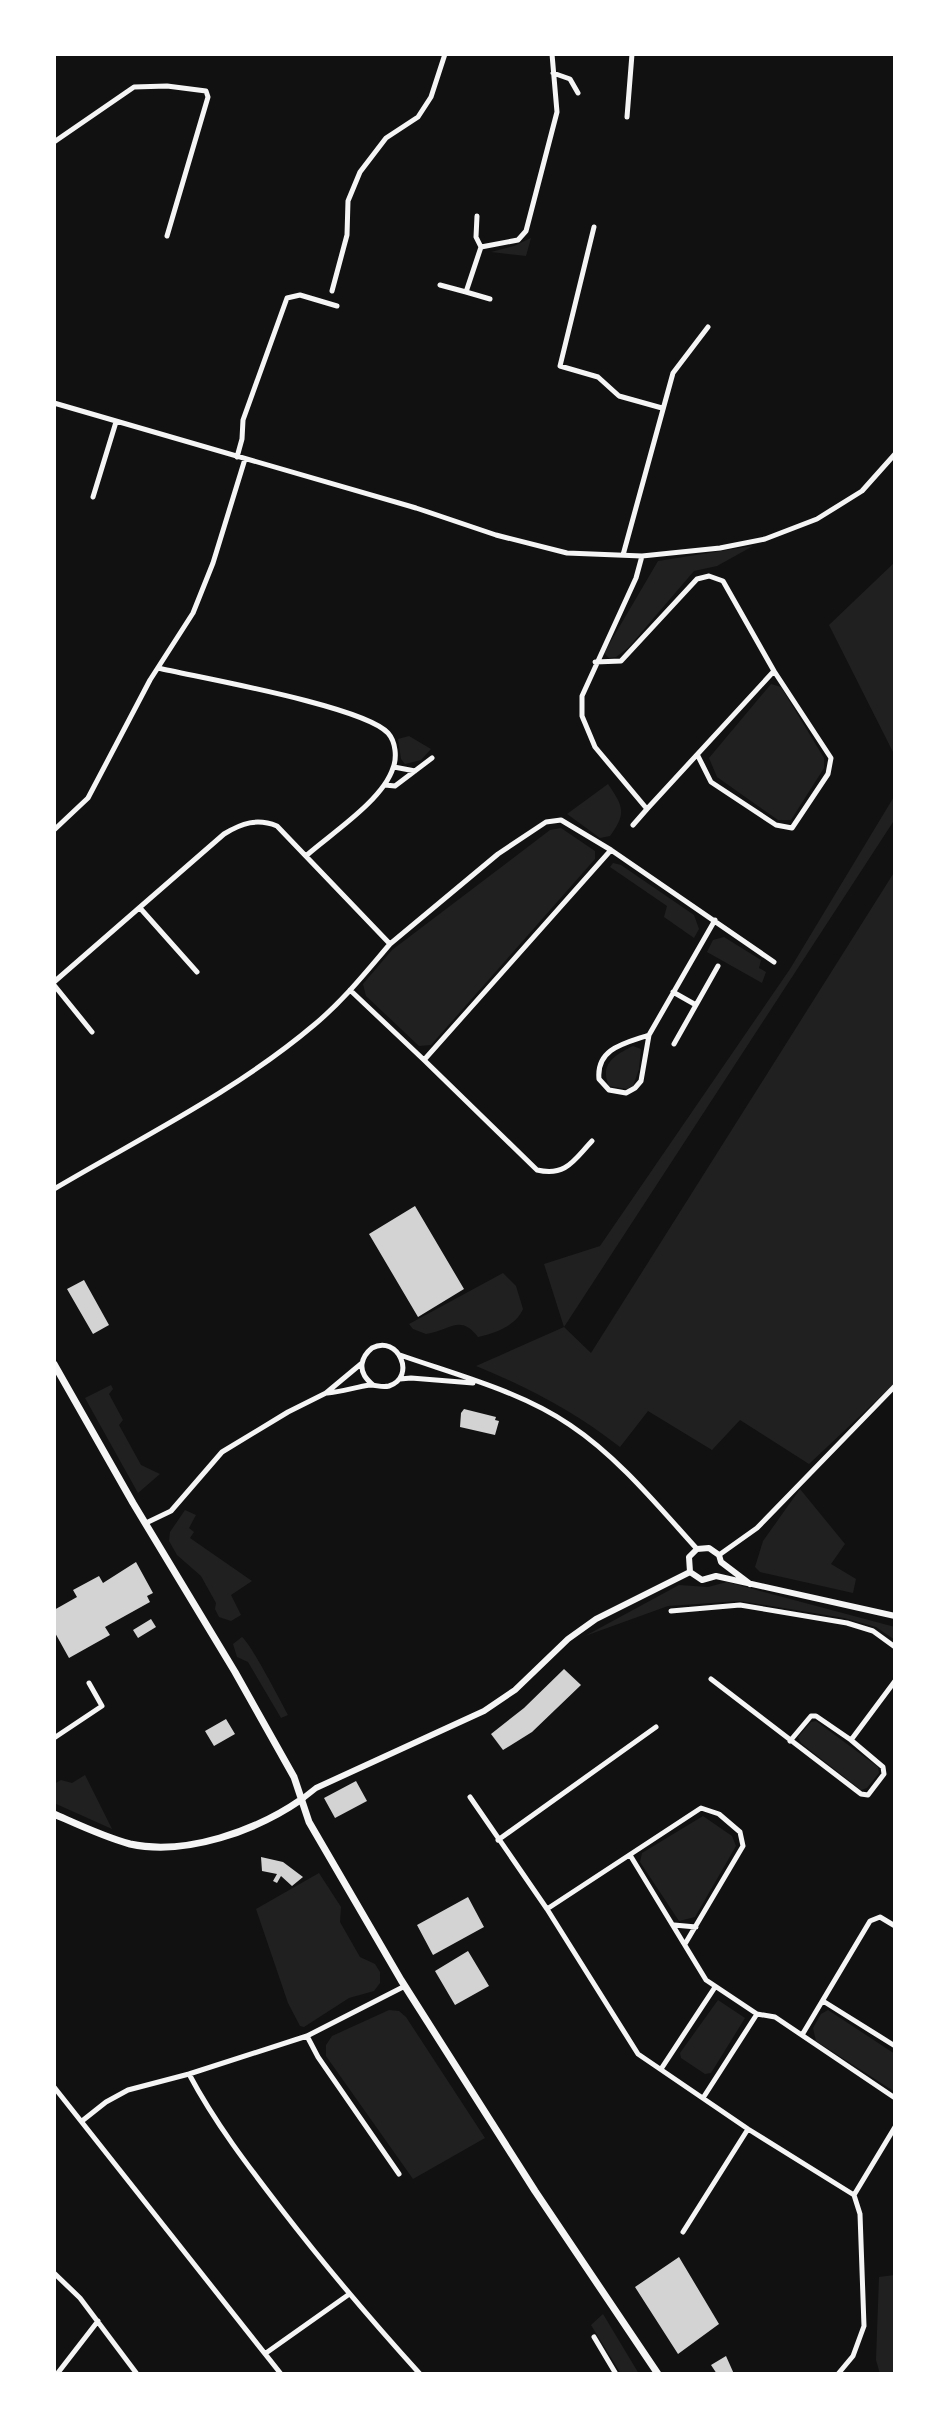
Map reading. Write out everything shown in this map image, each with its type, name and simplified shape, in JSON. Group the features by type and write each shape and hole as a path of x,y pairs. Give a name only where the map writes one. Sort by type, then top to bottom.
{"main road":[{"path":"54,1364 235,1672 294,1777 309,1822 405,1986 535,2191 658,2374"},
{"path":"54,1814 90,1831 131,1844 166,1848 210,1840 282,1813 302,1799"}],"street":[{"path":"332,291 347,235 348,201 360,172 386,138 418,117 431,97 445,54"},
{"path":"481,247 518,240 526,231 557,112 552,54"},
{"path":"627,117 632,54"},
{"path":"553,73 570,79 578,93"},
{"path":"54,142 134,87 167,86 206,91 208,97 167,236"},
{"path":"466,292 481,247 476,237 477,216"},
{"path":"594,227 560,366 598,377 619,396 662,408"},
{"path":"440,285 490,299"},
{"path":"237,457 243,420 287,298 300,295 337,306"},
{"path":"623,555 673,373 708,327"},
{"path":"54,403 416,508 496,535 567,553 642,556 720,548 765,539 817,519 862,491 895,454"},
{"path":"93,497 116,422"},
{"path":"54,830 88,798 158,668 199,601 245,459"},
{"path":"642,556 636,578 582,696 582,716 595,747 647,809"},
{"path":"595,662 621,661 697,579 709,576 723,581 774,671 831,758 828,774 792,828 776,825 711,782 698,756"},
{"path":"158,668 331,707 364,719 388,733 396,749 394,767 385,785 307,855"},
{"path":"633,825 774,671"},
{"path":"385,785 395,786 432,758"},
{"path":"394,767 415,771"},
{"path":"54,1189 252,1072 315,1024 390,944 498,854 546,822 561,820 611,850 774,962"},
{"path":"92,1032 54,984 224,834 246,823 267,822 277,826 390,944"},
{"path":"424,1060 611,850"},
{"path":"140,908 197,972"},
{"path":"649,1035 610,1049 600,1062 599,1079 609,1090 626,1093 641,1081 649,1035 715,920"},
{"path":"674,1044 718,966"},
{"path":"350,990 537,1170 552,1173 566,1168 592,1141"},
{"path":"673,992 696,1005"},
{"path":"146,1523 171,1511 222,1452 326,1393 362,1363 368,1351 380,1346 393,1348 400,1355 521,1399 570,1425 606,1454 697,1549"},
{"path":"326,1393 373,1385 384,1387 398,1379 403,1371 400,1355"},
{"path":"362,1363 364,1376 373,1385"},
{"path":"398,1379 486,1385"},
{"path":"716,1576 720,1558 757,1528 895,1386"},
{"path":"690,1572 689,1557 697,1549 709,1548 750,1584"},
{"path":"302,1799 316,1788 484,1711 515,1690 568,1639 596,1619 690,1572"},
{"path":"690,1572 702,1580 716,1576 895,1616"},
{"path":"671,1611 740,1605 847,1623 873,1631 895,1647"},
{"path":"711,1679 790,1741 861,1794 868,1795 884,1774 883,1767 816,1716 811,1716 790,1741"},
{"path":"851,1740 895,1681"},
{"path":"54,1738 102,1706 89,1683"},
{"path":"498,1840 656,1727"},
{"path":"470,1797 547,1909 638,2054 748,2129 854,2195 860,2214 864,2326 853,2356 838,2374"},
{"path":"547,1909 701,1808 719,1814 740,1832 743,1846 685,1944"},
{"path":"630,1855 706,1980 757,2014 775,2017 895,2098"},
{"path":"802,2035 870,1921 880,1917 895,1926"},
{"path":"673,1925 696,1927"},
{"path":"82,2121 128,2090 307,2036 405,1986"},
{"path":"661,2069 715,1987"},
{"path":"823,2001 895,2046"},
{"path":"703,2098 757,2014"},
{"path":"307,2036 318,2057 399,2174"},
{"path":"189,2074 215,2120 348,2295 420,2374"},
{"path":"54,2087 281,2374"},
{"path":"854,2195 895,2127"},
{"path":"683,2232 748,2129"},
{"path":"54,2273 80,2298 137,2374"},
{"path":"266,2353 348,2295"},
{"path":"57,2374 98,2321"},
{"path":"594,2337 616,2374"}],"shaded area":[{"path":"531,238 526,256 491,252 514,246"},
{"path":"753,546 717,566 694,571 628,648 616,657 609,658 604,653 658,561"},
{"path":"895,562 895,756 829,625"},
{"path":"771,684 781,687 824,758 824,768 791,820 778,820 717,777 709,758"},
{"path":"409,736 431,749 421,760 405,764 401,759 398,739"},
{"path":"608,784 620,804 621,815 610,836 600,838 567,814"},
{"path":"895,795 895,819 564,1327 544,1264 600,1246 790,969"},
{"path":"561,828 595,851 595,859 431,1045 419,1046 366,996 363,984 392,950 550,830"},
{"path":"613,863 621,865 694,915 699,929 694,938 664,917 667,906 610,867"},
{"path":"895,871 895,1383 809,1464 740,1420 712,1450 648,1411 620,1447 551,1401 476,1366 564,1327 591,1353"},
{"path":"724,937 761,960 759,968 766,972 762,983 707,952 713,940"},
{"path":"633,1046 641,1049 633,1086 627,1089 609,1086 606,1072 610,1061"},
{"path":"503,1273 516,1286 523,1309 504,1328 478,1337 466,1326 454,1325 426,1334 409,1324"},
{"path":"111,1385 113,1389 109,1394 123,1420 119,1425 141,1465 160,1474 138,1493 85,1398"},
{"path":"800,1489 845,1544 831,1564 856,1579 853,1593 760,1572 755,1567 763,1541"},
{"path":"185,1510 196,1515 189,1528 194,1532 190,1538 252,1581 231,1595 241,1615 231,1621 219,1617 216,1603 201,1576 177,1555 169,1541 170,1532"},
{"path":"727,1582 895,1627 895,1640 876,1627 844,1618 740,1601 668,1606 585,1636 679,1585 708,1587"},
{"path":"242,1637 288,1715 281,1718 248,1662 237,1657 233,1644"},
{"path":"816,1721 878,1767 879,1773 867,1788 861,1790 801,1743 798,1737 811,1722"},
{"path":"85,1775 112,1829 54,1803 54,1784 61,1780 72,1783"},
{"path":"703,1816 732,1836 736,1846 695,1917 679,1921 640,1862 642,1853"},
{"path":"319,1873 341,1907 340,1922 360,1957 375,1964 380,1972 380,1983 374,1991 349,1998 304,2027 300,2026 288,2003 256,1909"},
{"path":"718,2000 745,2018 711,2073 705,2074 681,2058 680,2053"},
{"path":"389,2010 399,2011 406,2017 485,2138 413,2179 326,2056 326,2045 332,2036"},
{"path":"828,2010 895,2054 895,2092 816,2041 813,2028 821,2014"},
{"path":"895,2275 895,2374 880,2374 876,2360 879,2277"},
{"path":"603,2314 639,2374 621,2374 591,2325"}],"building":[{"path":"415,1206 464,1289 418,1317 369,1234"},
{"path":"84,1280 109,1325 93,1334 67,1289"},
{"path":"464,1409 496,1417 495,1420 499,1421 495,1435 460,1427"},
{"path":"136,1562 153,1593 147,1596 150,1602 105,1627 110,1635 69,1658 54,1631 54,1610 77,1597 73,1590 99,1576 103,1583"},
{"path":"151,1619 156,1627 138,1638 133,1630"},
{"path":"564,1669 581,1685 532,1732 503,1750 491,1734 524,1708"},
{"path":"226,1719 235,1734 214,1746 205,1731"},
{"path":"356,1781 367,1801 335,1818 324,1798"},
{"path":"261,1857 283,1862 303,1877 292,1886 281,1876 277,1883 273,1881 277,1874 262,1871"},
{"path":"468,1897 484,1927 433,1955 417,1925"},
{"path":"468,1951 489,1986 455,2005 435,1971"},
{"path":"679,2257 719,2324 678,2354 635,2287"},
{"path":"726,2356 734,2374 717,2374 711,2365"}]}
